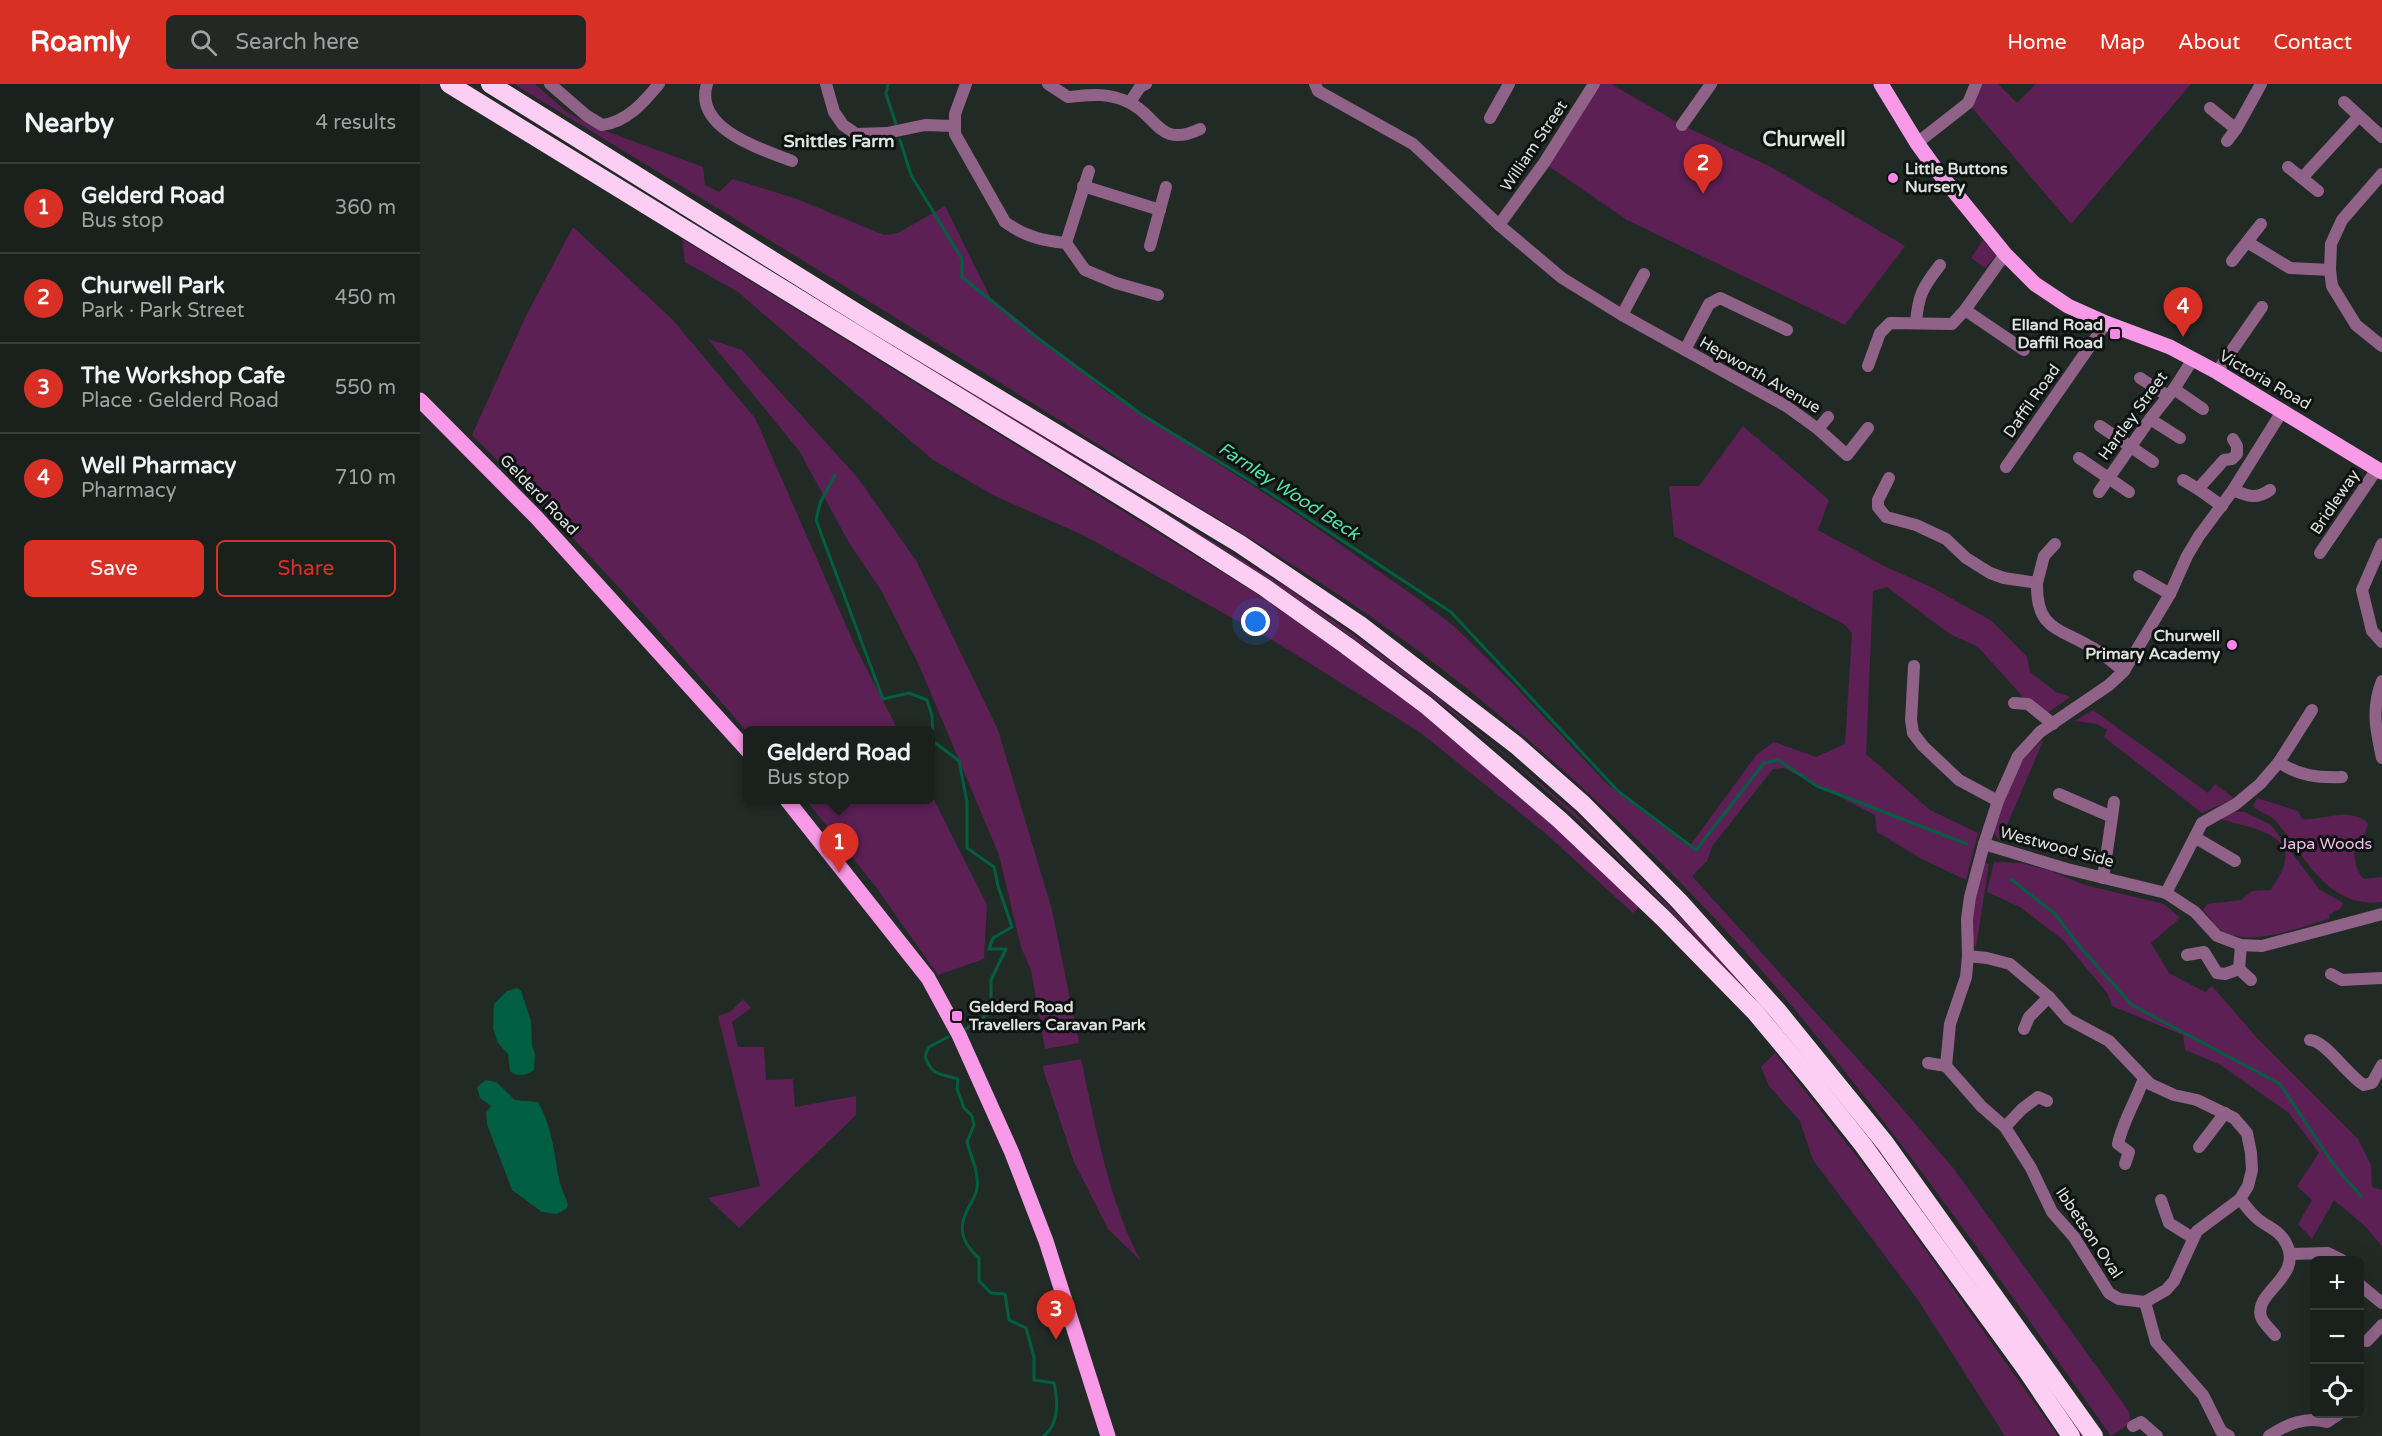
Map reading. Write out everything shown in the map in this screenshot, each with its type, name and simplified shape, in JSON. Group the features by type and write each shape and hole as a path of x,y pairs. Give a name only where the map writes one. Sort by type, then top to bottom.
{"highway":[{"path":"449,84 1151,515 1264,587 1426,705 1512,777 1633,889 1755,1012 1817,1086 1930,1238 2071,1436"},
{"path":"490,84 870,321 1240,544 1360,625 1516,745 1583,804 1679,902 1777,1010 1885,1143 2094,1436"}],"main road":[{"name":"Victoria Road","path":"1881,84 1917,142 2005,254 2035,284 2068,306 2170,347 2217,372 2283,410 2379,471"},
{"name":"Gelderd Road","path":"420,400 537,518 743,748"},
{"path":"790,804 928,978 958,1035 1012,1153 1046,1241 1108,1436"}],"street":[{"path":"550,84 587,117 602,125 615,122 642,105 659,84"},
{"path":"826,84 834,112 843,125 856,134 886,133 925,125 954,126"},
{"path":"966,84 955,114 954,126 958,141 969,155 1005,222 1034,238 1066,243 1084,270 1095,276 1158,295"},
{"path":"1048,84 1068,97 1100,94 1130,102 1166,134 1186,135 1200,129"},
{"path":"1130,102 1140,87 1146,84"},
{"name":"Hepworth Avenue","path":"1315,84 1318,91 1413,144 1499,225 1562,278 1622,315 1786,406 1818,429 1847,455 1868,428"},
{"path":"1490,118 1509,84"},
{"name":"William Street","path":"1499,225 1544,163 1594,84"},
{"path":"1682,125 1711,84"},
{"path":"1917,142 1968,103 1976,84"},
{"path":"2228,141 2261,84"},
{"path":"704,85 707,110 722,129 792,161"},
{"path":"2344,102 2382,138"},
{"path":"2210,108 2236,129"},
{"path":"2302,178 2359,116"},
{"path":"2288,167 2318,190"},
{"path":"1066,243 1089,171"},
{"path":"2382,174 2342,220 2331,244 2330,270 2332,286 2356,325 2382,346"},
{"path":"1083,186 1160,210"},
{"path":"1150,246 1166,186"},
{"path":"2232,261 2261,224"},
{"path":"2247,242 2290,268 2330,270"},
{"path":"1868,366 1876,342 1884,328 1890,323 1952,324 1965,310 2005,254"},
{"path":"1916,323 1919,295 1940,265"},
{"path":"1622,315 1644,274"},
{"path":"1685,350 1709,304 1720,298 1787,330"},
{"path":"2217,372 2262,307"},
{"path":"1965,310 2024,350"},
{"name":"Daffil Road","path":"2006,467 2106,323"},
{"name":"Hartley Street","path":"2099,492 2193,359"},
{"path":"2140,378 2203,409"},
{"name":"Westwood Side","path":"2283,410 2233,490 2187,556 2170,594 2124,671 2109,686 2029,743 2018,756 1998,801 1984,844 2103,878 2166,893 2195,912 2217,936 2241,945 2262,946 2382,914"},
{"path":"1818,429 1828,417"},
{"path":"2150,418 2180,438"},
{"path":"2100,426 2153,462"},
{"path":"2198,489 2219,464 2224,460 2232,459 2237,454 2237,446 2233,439"},
{"path":"2079,458 2129,492"},
{"name":"Bridleway","path":"2320,553 2379,471"},
{"path":"1889,478 1878,500 1878,507 1886,517 1916,525 1946,539 1978,567 1990,573 2004,578 2037,583"},
{"path":"2183,480 2222,506"},
{"path":"2233,490 2252,498 2262,496 2270,490"},
{"path":"2055,544 2044,556 2037,583 2037,601 2047,623 2093,647 2124,671"},
{"path":"2382,544 2362,590 2372,631 2382,642"},
{"path":"2139,576 2170,594"},
{"path":"1914,666 1911,720 1913,733 1923,746 1959,780 1998,801"},
{"path":"2382,681 2376,696 2374,723 2382,758"},
{"path":"2014,703 2028,704 2053,724"},
{"path":"2166,893 2202,823 2244,797 2260,784 2279,762 2312,710"},
{"path":"2279,762 2299,774 2342,777"},
{"path":"2059,794 2112,817"},
{"path":"2103,878 2114,802"},
{"path":"2196,838 2235,861"},
{"path":"1928,1063 1946,1066 1950,1024 1966,977 1967,920 1970,897 1984,844"},
{"path":"2239,969 2241,945"},
{"path":"2187,955 2204,952 2217,973 2225,974 2239,969"},
{"path":"1968,956 2010,964 2049,997 2068,1019 2109,1041 2150,1084 2174,1095 2197,1100 2225,1113 2234,1118 2247,1133 2252,1170 2248,1186 2240,1199 2204,1226 2193,1238 2174,1281 2166,1290 2145,1302 2156,1342 2203,1395 2221,1431 2229,1436"},
{"path":"2239,969 2251,980"},
{"path":"2335,981 2382,978"},
{"path":"2024,1029 2029,1017 2049,997"},
{"path":"2310,1040 2317,1040 2364,1085 2372,1083 2382,1065"},
{"name":"Ibbetson Oval","path":"1946,1066 1981,1106 2005,1127 2031,1168 2052,1212 2074,1237 2109,1293 2119,1299 2145,1302"},
{"path":"2125,1164 2129,1152 2118,1144 2120,1133 2144,1078"},
{"path":"2005,1127 2031,1101 2038,1097 2047,1101"},
{"path":"2199,1148 2225,1113"},
{"path":"2240,1199 2258,1220 2280,1234 2290,1254 2283,1278 2269,1293 2257,1315 2275,1335"},
{"path":"2161,1200 2169,1223 2193,1238"},
{"path":"2290,1254 2328,1253 2334,1256"},
{"path":"2364,1288 2382,1303"},
{"path":"2367,1341 2382,1325"},
{"path":"2270,1436 2289,1424 2318,1419 2327,1422 2332,1418"},
{"path":"2133,1426 2141,1422 2157,1436"}],"green space":[{"path":"514,84 535,84 567,112 592,126 703,167 705,185 719,192 733,179 797,199 884,235 898,233 945,206 990,297 1107,392 1295,513 1455,627 1513,684 1607,784 1689,847 1757,754 1774,742 1816,757 1845,744 1852,633 1844,624 1674,536 1669,486 1699,486 1743,426 1829,500 1818,530 1886,567 1929,586 1992,621 2027,657 2030,672 2056,692 2070,697 2046,714 2025,699 1978,647 1950,634 1887,587 1873,591 1866,754 1930,810 1978,833 1966,880 1922,859 1877,832 1875,815 1784,768 1773,769 1713,845 1707,861 1692,876 1894,1099 1954,1169 2128,1410 2129,1424 2111,1436 1993,1270 1872,1106 1787,1000 1728,932 1632,835 1505,720 1449,674 1332,590"},
{"path":"1594,84 1611,84 1682,125 1773,168 1905,246 1845,325 1627,220 1544,163"},
{"path":"1976,84 1998,84 2017,103 2036,84 2191,84 2071,224 1968,103"},
{"path":"573,227 673,320 755,418 855,646 896,726 743,727 612,580 472,435 526,316"},
{"path":"682,239 1267,600 1399,693 1480,757 1641,905 1633,913 1545,833 1421,733 1274,641 1085,536 995,496 933,460 738,292 685,262"},
{"path":"1983,240 1996,255 1985,268 1971,258"},
{"path":"864,325 1292,591 1419,682 1573,811 1710,947 1764,1007 1859,1123 2084,1436 2079,1436 1761,1009 1656,896 1545,790 1507,756 1421,688 1279,587 860,327"},
{"path":"708,339 742,350 858,478 917,562 998,730 1052,910 1079,1043 1045,1049 1031,970 1021,947 999,855 919,665 881,590 849,543 800,452"},
{"path":"2093,710 2208,793 2215,784 2234,798 2202,813 2104,737 2107,730 2097,724 2075,721"},
{"path":"2044,739 2000,841 1994,829 2016,769"},
{"name":"Japa Woods","path":"2257,798 2298,811 2302,819 2352,815 2368,823 2365,833 2354,845 2355,859 2364,879 2382,877 2382,902 2363,902 2346,897 2332,889 2308,864 2276,821 2253,806"},
{"path":"935,802 987,905 984,959 938,975 876,887 809,804 935,804"},
{"name":"Japa Woods","path":"2230,812 2245,812 2271,825 2319,889 2343,903 2340,909 2330,914 2329,919 2273,935 2243,937 2218,928 2203,910 2207,904 2241,900 2252,891 2271,890 2285,861 2285,851 2272,836 2251,827 2221,819"},
{"path":"1994,862 2021,863 2051,871 2085,885 2164,904 2180,918 2151,943 2169,973 2205,992 2212,986 2258,1039 2358,1139 2371,1165 2372,1187 2382,1190 2382,1246 2364,1225 2334,1200 2312,1239 2298,1224 2312,1200 2297,1186 2319,1153 2289,1113 2219,1064 2185,1050 2183,1035 2112,1006 2108,994 2063,940 2020,907 1987,892"},
{"path":"1985,863 1989,864 1976,947 1972,939 1972,917"},
{"path":"743,999 751,1008 732,1022 738,1047 764,1047 766,1080 793,1079 795,1107 856,1096 856,1115 739,1228 708,1198 760,1186 718,1016 730,1012"},
{"path":"1775,1053 1880,1186 2058,1436 2005,1436 1918,1300 1813,1160 1800,1121 1769,1086 1761,1067"},
{"path":"1081,1059 1112,1189 1120,1214 1141,1261 1108,1229 1074,1162 1042,1066"}],"shaded area":[{"path":"517,988 521,991 531,1021 532,1046 535,1054 534,1070 522,1075 510,1071 508,1054 498,1043 493,1029 494,1004 507,991"},
{"path":"486,1080 496,1082 515,1100 538,1102 550,1132 560,1183 568,1205 566,1209 557,1214 542,1212 512,1190 487,1124 486,1113 491,1106 480,1098 477,1087"}],"waterway":[{"name":"Farnley Wood Beck","path":"888,84 886,94 896,124"},
{"name":"Farnley Wood Beck","path":"900,140 911,175 962,259 962,277 1035,336 1141,414 1267,491 1451,612 1618,791 1696,850 1764,763 1778,760 1817,786 1967,844"},
{"name":"Farnley Wood Beck","path":"835,475 820,503 816,520 883,699 909,693 927,700 932,726"},
{"name":"Farnley Wood Beck","path":"935,743 959,761 967,802 967,848 994,867 1012,927 993,938 989,949 1006,949 991,980 991,1012 966,1029"},
{"path":"2011,879 2055,914 2081,948 2132,1005 2280,1084 2334,1165 2361,1196"},
{"name":"Farnley Wood Beck","path":"948,1037 929,1047 925,1056 934,1071 958,1079 957,1089 964,1108 972,1116 974,1125 967,1142 976,1170 977,1188 963,1220 962,1232 966,1243 979,1258 979,1281 991,1293 1005,1294 1009,1320 1026,1328 1034,1357 1034,1380 1054,1383 1057,1404 1055,1418 1053,1425 1044,1436"}],"place":[{"name":"Little Buttons Nursery","path":"1893,178"},
{"name":"Churwell Park","path":"1703,194"},
{"name":"Elland Road Daffil Road","path":"2115,334"},
{"name":"Well Pharmacy","path":"2183,337"},
{"name":"Churwell Primary Academy","path":"2232,645"},
{"name":"Gelderd Road","path":"839,873"},
{"name":"Gelderd Road Travellers Caravan Park","path":"957,1016"},
{"name":"The Workshop Cafe","path":"1056,1340"}],"district":[{"name":"Churwell","path":"1804,140"},
{"name":"Snittles Farm","path":"839,141"}]}
